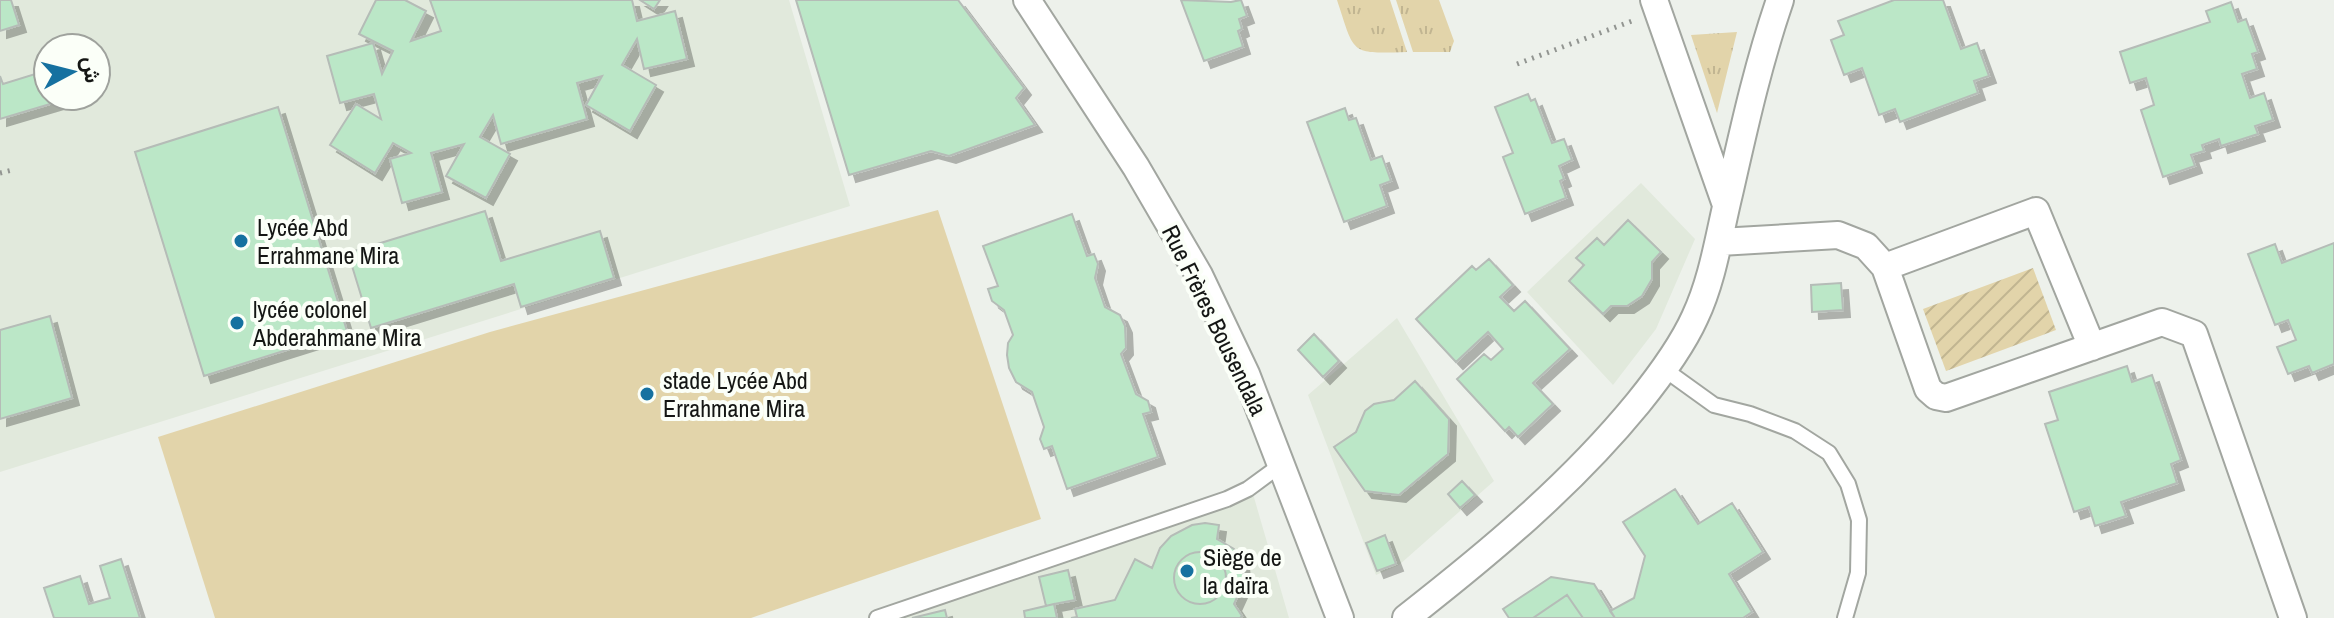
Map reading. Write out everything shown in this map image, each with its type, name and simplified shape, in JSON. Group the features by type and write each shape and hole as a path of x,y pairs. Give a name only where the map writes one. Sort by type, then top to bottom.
{"street":[{"path":"1654,0 1726,205"},
{"path":"1406,618 1484,557 1543,505 1619,427 1664,369 1695,317 1720,242 1760,59 1780,0"},
{"name":"Rue Frères Bousendala","path":"1037,3 1199,275 1246,374 1340,618"},
{"path":"1885,267 2036,211 2092,347"},
{"path":"1720,242 1838,235 1866,246 1885,267 1928,389 1936,396 1946,398 2162,322 2194,334 2293,618"}],"lane":[{"path":"1664,369 1714,405 1750,414 1795,431 1829,453 1848,484 1859,520 1858,573 1845,618"},
{"path":"877,618 1227,499 1248,489 1282,464"}],"path":[{"path":"1517,64 1609,29"},
{"path":"0,173 12,170"}],"shaded area":[{"name":"lycée colonel Abderahmane Mira","path":"0,0 789,0 850,206 0,472"},
{"path":"1641,183 1695,239 1656,329 1613,385 1527,292"},
{"path":"1397,318 1494,481 1399,565 1376,575 1308,395"},
{"path":"1253,494 1289,618 883,618 1034,559"}],"green space":[{"path":"1337,0 1390,0 1407,52 1364,51 1357,47 1347,31"},
{"path":"1396,0 1439,0 1454,41 1450,52 1413,52"},
{"path":"1737,32 1717,113 1691,35"},
{"name":"stade Lycée Abd Errahmane Mira","path":"938,210 1041,519 751,618 215,618 158,437 490,332"},
{"path":"2033,268 2056,330 1946,371 1923,309"}],"building":[{"path":"0,0 11,0 19,25 0,31"},
{"path":"376,0 405,0 426,11 411,41 441,31 430,0 632,0 637,21 675,11 687,59 644,69 637,39 622,65 656,85 630,131 586,105 602,76 577,83 587,119 501,144 493,115 480,137 510,154 486,198 446,176 464,144 431,153 442,192 402,203 390,159 411,153 393,143 375,173 330,145 356,104 381,119 374,94 340,103 327,56 373,43 382,74 393,51 359,34"},
{"path":"640,0 660,0 654,9"},
{"path":"796,0 958,0 1024,88 1016,98 1035,125 949,156 931,151 849,175"},
{"path":"1181,0 1241,0 1247,16 1239,19 1242,29 1238,31 1243,47 1204,61"},
{"path":"1894,0 1943,0 1961,49 1977,43 1989,76 1974,81 1978,93 1900,122 1895,109 1879,115 1862,68 1844,75 1831,40 1844,35 1838,21"},
{"path":"2231,2 2238,22 2246,19 2258,52 2252,54 2257,69 2242,74 2250,98 2264,93 2273,120 2255,126 2258,134 2221,146 2219,139 2202,145 2204,151 2191,155 2195,166 2163,177 2141,110 2154,105 2146,78 2130,83 2120,52 2210,22 2206,11"},
{"path":"32,75 32,109 0,119 0,76 3,84"},
{"path":"1528,94 1531,101 1535,99 1552,143 1564,139 1572,160 1559,166 1566,198 1525,214 1503,157 1513,153 1495,107"},
{"name":"Lycée Abd Errahmane Mira","path":"278,107 347,331 204,376 135,152"},
{"path":"1345,108 1349,120 1356,118 1371,160 1382,156 1391,181 1380,185 1387,206 1344,222 1307,122"},
{"path":"485,211 501,261 600,231 614,278 521,307 514,284 371,328 348,253"},
{"path":"1072,214 1087,256 1094,254 1098,264 1095,278 1105,307 1120,315 1125,326 1126,348 1121,354 1136,394 1148,401 1151,412 1143,414 1158,457 1067,489 1052,446 1044,449 1040,439 1044,427 1032,392 1016,382 1009,368 1008,343 1013,335 1004,310 992,301 988,289 998,286 983,246"},
{"path":"1628,220 1661,252 1652,262 1652,279 1642,296 1627,306 1611,306 1603,314 1569,281 1584,265 1576,258 1597,238 1604,245"},
{"path":"2334,243 2334,364 2312,373 2309,366 2288,374 2277,347 2296,340 2288,320 2275,325 2248,254 2275,244 2282,263"},
{"path":"1489,259 1513,285 1500,297 1514,311 1525,301 1570,349 1533,383 1553,404 1518,437 1509,427 1505,431 1457,379 1484,354 1491,360 1503,349 1488,332 1456,362 1416,319 1472,266 1476,270"},
{"path":"1841,283 1843,310 1812,312 1811,285"},
{"path":"50,316 72,398 0,419 0,330"},
{"path":"1314,334 1339,361 1323,377 1298,350"},
{"path":"2127,366 2132,382 2152,375 2181,460 2171,464 2177,483 2121,502 2126,516 2095,526 2089,507 2074,512 2045,424 2058,420 2049,392"},
{"path":"1415,381 1449,419 1448,454 1399,495 1365,491 1334,447 1356,432 1365,411 1374,404 1394,400"},
{"path":"1462,481 1475,495 1460,508 1448,494"},
{"path":"1675,489 1698,524 1732,503 1763,552 1729,574 1752,612 1743,618 1615,618 1610,611 1634,598 1645,556 1623,522"},
{"name":"Siège de la daïra","path":"1192,525 1219,525 1217,539 1234,549 1242,561 1244,582 1234,604 1242,616 1240,618 1071,618 1077,617 1075,609 1115,600 1135,559 1152,568 1160,548 1171,536"},
{"path":"1385,535 1396,564 1377,571 1366,543"},
{"path":"1200,552 1218,560 1226,578 1218,596 1200,604 1182,596 1174,578 1182,560"},
{"path":"121,559 140,618 54,618 44,588 80,576 89,604 110,598 100,566"},
{"path":"1068,570 1075,600 1054,604 1057,618 1025,618 1024,611 1046,606 1039,577"},
{"path":"1551,577 1594,584 1615,618 1583,618 1567,595 1533,618 1509,618 1503,609"},
{"path":"1567,595 1583,618 1533,618"},
{"path":"1054,604 1057,618 1025,618 1024,611"},
{"path":"945,610 947,618 912,618"}],"place":[{"name":"Lycée Abd Errahmane Mira","path":"241,241"},
{"name":"lycée colonel Abderahmane Mira","path":"237,323"},
{"name":"stade Lycée Abd Errahmane Mira","path":"647,394"},
{"name":"Siège de la daïra","path":"1187,571"}]}
